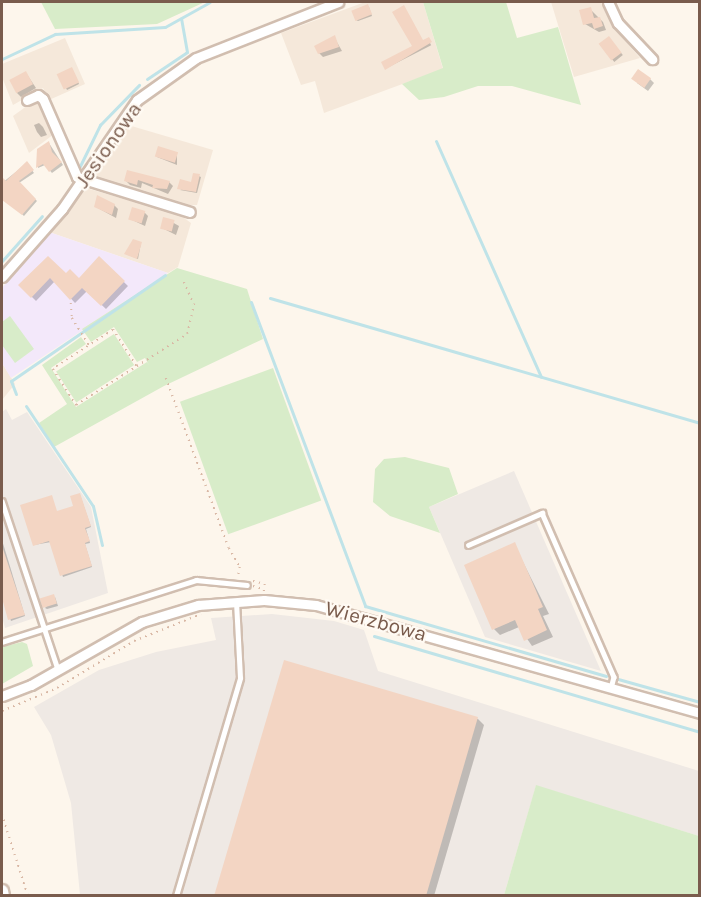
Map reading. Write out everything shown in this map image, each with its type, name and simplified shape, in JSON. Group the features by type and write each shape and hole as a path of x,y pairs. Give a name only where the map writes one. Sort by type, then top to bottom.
{"street":[{"name":"Jesionowa","path":"2,277 83,180 125,113 158,84 196,58 225,44 338,2"},
{"path":"608,2 618,23 652,59"},
{"path":"27,100 38,95 43,99 77,177 190,212"},
{"name":"Wierzbowa","path":"2,696 58,669 142,622 172,611 236,600 303,602 699,713"}],"lane":[{"path":"2,501 42,629 58,669"},
{"path":"468,545 542,513 614,677 611,688"},
{"path":"2,642 196,580 237,582 247,585"},
{"path":"176,896 240,678 236,600"}],"path":[{"path":"136,366 113,330 53,369 76,405 187,334 194,304 184,282"},
{"path":"71,303 72,318 89,345"},
{"path":"166,378 229,548 240,567 237,582"},
{"path":"247,585 264,589 265,584"},
{"path":"2,711 47,693 134,641 207,611"},
{"path":"2,814 28,896"}],"shaded area":[{"path":"365,2 423,2 443,69 324,113 315,81 301,85 281,33"},
{"path":"551,2 601,2 620,35 640,58 574,77"},
{"path":"65,38 85,84 49,100 43,88 13,105 2,77 2,64"},
{"path":"31,103 41,103 54,134 29,153 13,116"},
{"path":"128,125 213,150 197,205 181,205 91,179 118,129"},
{"path":"86,188 180,215 191,223 178,267 168,273 49,232"},
{"path":"49,232 168,273 11,378 2,363 2,288"},
{"path":"2,363 15,384 2,400"},
{"path":"6,409 12,420 27,412 91,507 108,593 5,628 2,617 2,412"},
{"path":"514,471 601,671 485,637 429,507"},
{"path":"272,614 334,621 364,630 378,671 699,771 699,836 536,786 504,895 80,895 71,803 51,735 34,707 99,670 156,652 216,640 211,618"}],"green space":[{"path":"41,2 205,2 157,24 55,29"},
{"path":"423,2 506,2 517,38 558,27 581,105 512,86 478,86 444,97 419,100 402,84 443,68"},
{"path":"177,268 247,289 263,339 164,386 54,447 39,423 67,404 42,365 81,337 86,344 51,368 76,407 147,362 149,365 145,358 137,362 114,327 91,342 82,329"},
{"path":"10,316 34,349 15,363 2,345 2,322"},
{"path":"114,334 134,365 76,403 56,372"},
{"path":"273,368 321,500 228,534 180,402"},
{"path":"405,457 449,468 458,494 429,507 440,533 390,516 373,502 375,469 384,459"},
{"path":"22,642 27,644 33,666 2,684 2,647"},
{"path":"536,785 699,836 699,895 504,895"}],"building":[{"path":"368,4 372,14 355,21 351,11"},
{"path":"404,5 423,40 429,37 432,42 385,70 381,62 412,46 392,12"},
{"path":"591,7 594,18 600,17 603,26 594,29 592,23 583,25 579,10"},
{"path":"335,35 339,47 318,54 314,46"},
{"path":"609,36 622,53 611,61 599,44"},
{"path":"72,67 79,82 64,90 57,74"},
{"path":"638,69 651,78 644,88 631,79"},
{"path":"26,71 33,84 16,93 9,80"},
{"path":"49,141 52,152 62,162 49,172 43,164 36,168 37,149"},
{"path":"158,146 178,152 175,163 155,157"},
{"path":"27,161 34,170 19,181 36,199 22,215 2,200 2,177 6,181"},
{"path":"127,170 170,181 167,189 152,188 153,185 138,180 137,185 124,181"},
{"path":"193,173 200,174 196,192 177,189 180,179 191,182"},
{"path":"97,195 115,204 112,215 94,207"},
{"path":"132,207 145,211 142,224 128,219"},
{"path":"163,217 175,220 172,232 160,229"},
{"path":"133,239 142,242 137,259 124,254"},
{"path":"48,256 66,273 70,269 79,278 99,256 125,281 101,306 82,288 70,300 50,278 31,298 18,285"},
{"path":"80,493 91,526 85,528 90,541 85,543 92,566 60,576 49,541 33,546 20,505 52,495 57,511 73,506 70,496"},
{"path":"515,542 543,607 538,609 547,630 524,641 515,620 492,630 464,565"},
{"path":"2,546 25,615 8,620 2,598"},
{"path":"54,594 57,604 43,608 40,598"},
{"path":"284,660 478,717 426,896 214,896"}],"waterway":[{"path":"2,59 55,34 165,27 210,2"},
{"path":"147,79 187,52 181,19"},
{"path":"80,166 100,125 139,85"},
{"path":"436,141 541,377"},
{"path":"2,261 42,216"},
{"path":"16,394 11,381 165,275"},
{"path":"270,298 700,423"},
{"path":"251,302 365,606 606,676"},
{"path":"26,406 93,506 102,545"},
{"path":"374,636 700,732"},
{"path":"618,679 700,702"}]}
